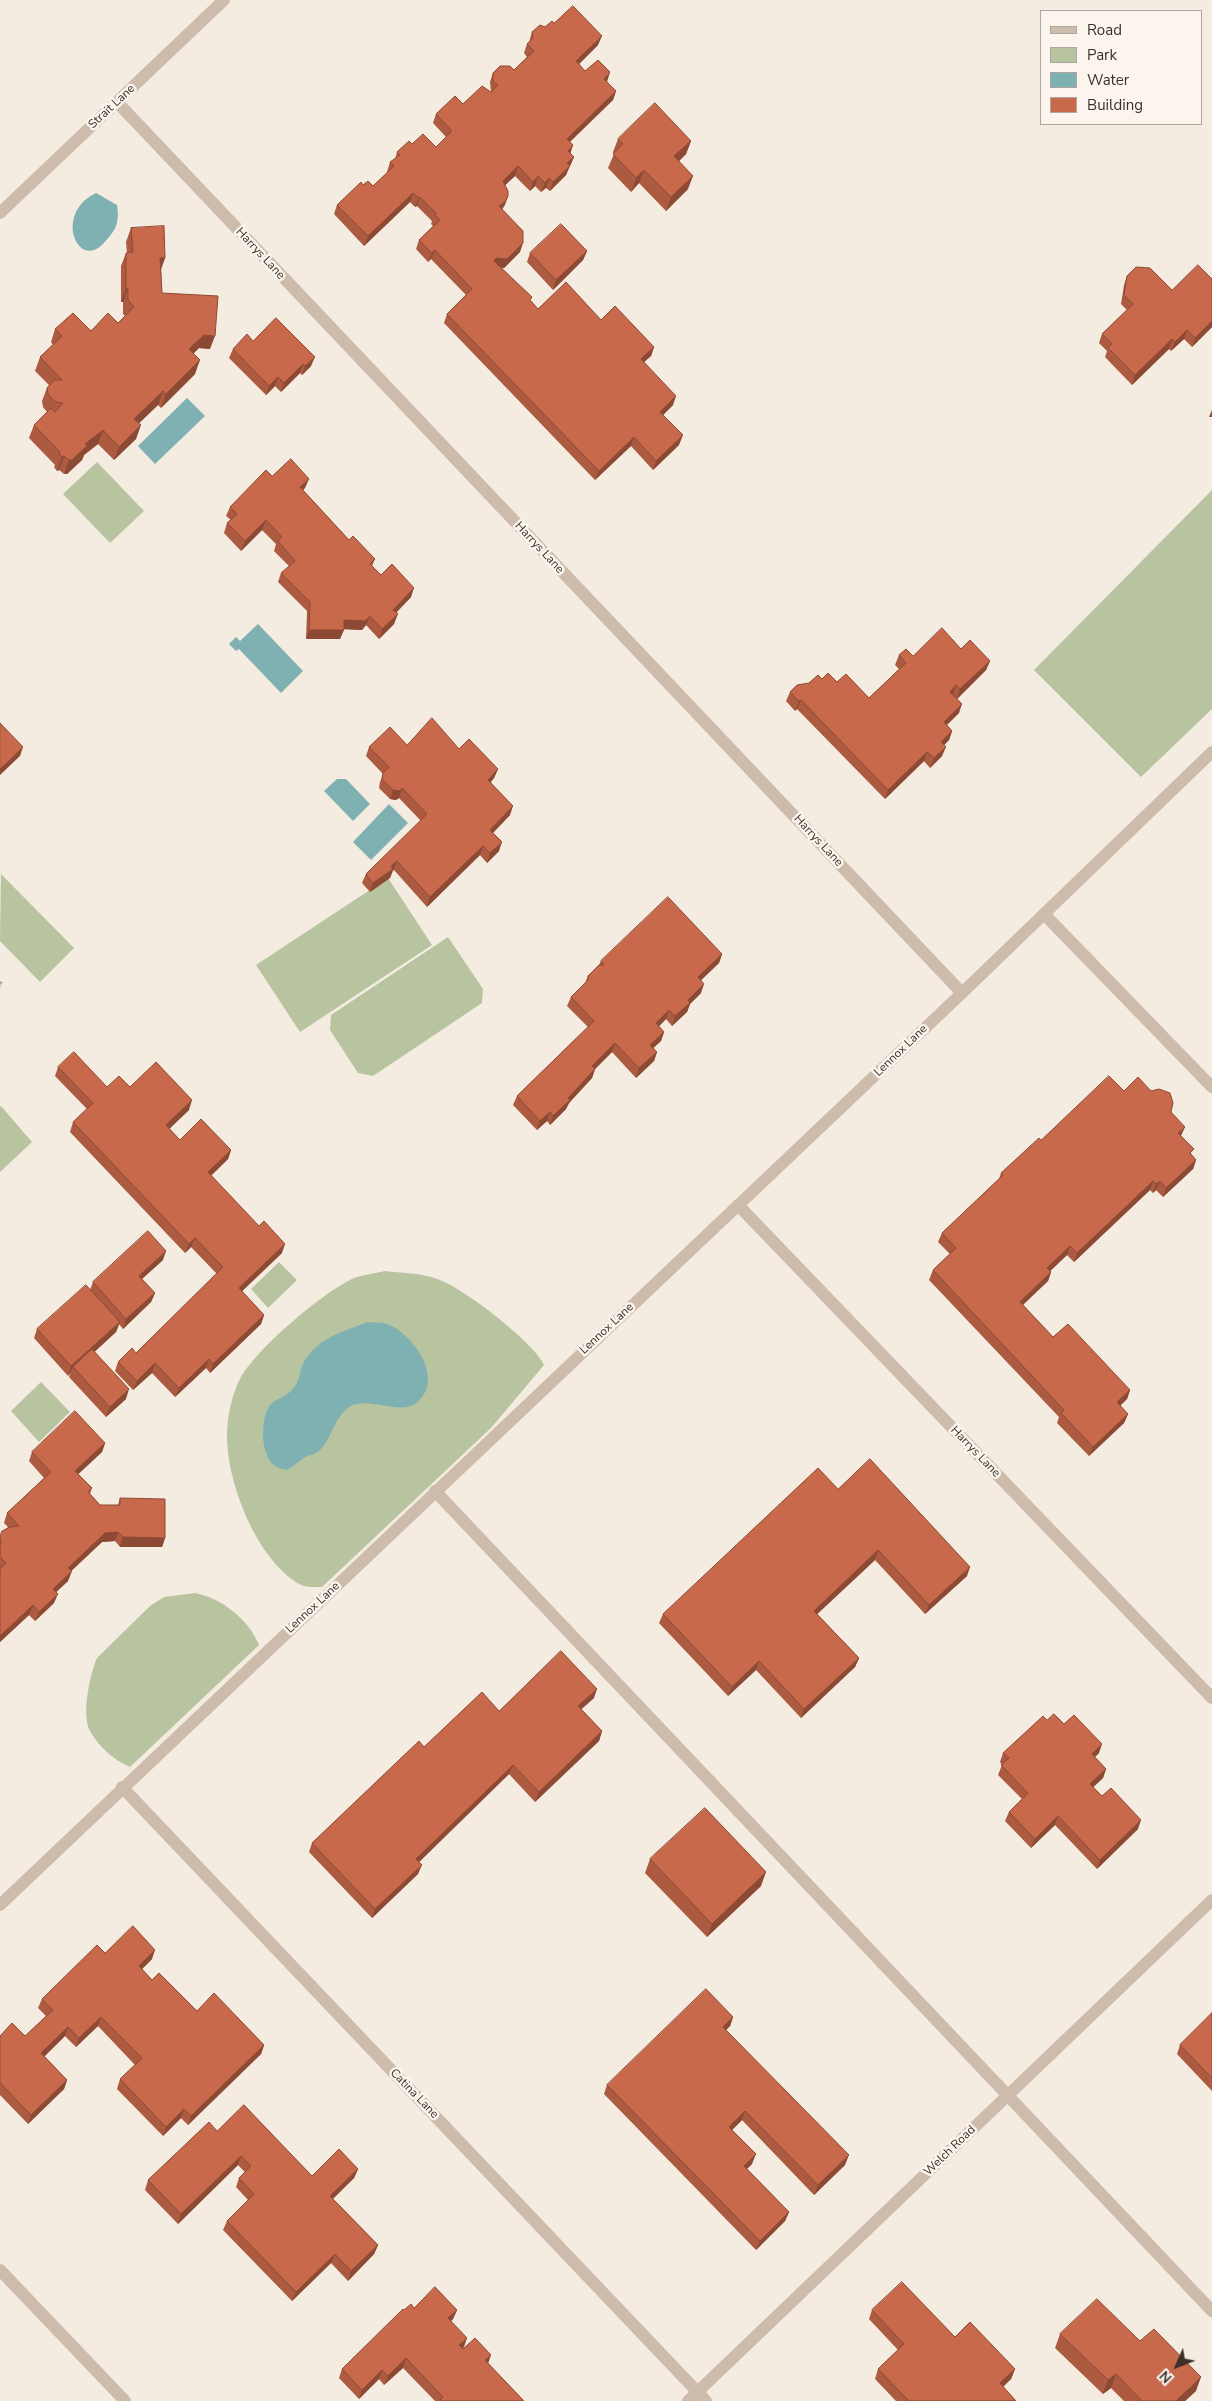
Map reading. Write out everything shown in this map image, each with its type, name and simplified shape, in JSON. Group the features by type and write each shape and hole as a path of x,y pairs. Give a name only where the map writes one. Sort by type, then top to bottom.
{"street":[{"name":"Strait Lane","path":"0,213 224,0"},
{"name":"Harrys Lane","path":"117,102 962,993"},
{"name":"Lennox Lane","path":"0,1905 122,1787 962,993 1212,752"},
{"path":"1044,914 1212,1087"},
{"name":"Harrys Lane","path":"738,1205 1212,1698"},
{"path":"435,1491 1212,2311"},
{"name":"Catina Lane","path":"122,1787 697,2398"},
{"name":"Welch Road","path":"697,2398 1007,2096 1212,1900"},
{"path":"0,2270 125,2401"}],"path":[{"path":"0,982 2,984 0,986"}],"green space":[{"path":"97,462 144,511 110,543 63,494"},
{"path":"1212,490 1212,709 1141,777 1034,670"},
{"path":"1,874 74,948 40,982 0,941"},
{"path":"388,878 432,945 300,1032 256,965"},
{"path":"448,937 483,989 482,1003 373,1076 358,1073 330,1030 331,1015"},
{"path":"0,1107 32,1142 0,1172"},
{"path":"279,1262 297,1280 268,1308 251,1289"},
{"path":"385,1271 428,1276 460,1291 512,1329 538,1355 544,1365 491,1428 322,1587 305,1586 299,1584 284,1572 270,1557 247,1519 232,1476 228,1455 227,1429 231,1405 238,1383 249,1365 290,1324 321,1299 348,1281"},
{"path":"41,1382 70,1412 39,1442 11,1411"},
{"path":"195,1593 215,1600 233,1612 249,1627 259,1645 130,1767 102,1748 87,1724 86,1705 94,1665 97,1658 150,1606 164,1597"}],"water":[{"path":"96,193 117,205 118,218 116,226 109,237 99,247 90,251 82,248 77,242 73,233 73,223 76,212 84,201"},
{"path":"187,398 205,416 155,464 138,446"},
{"path":"258,624 303,671 281,693 239,649 236,651 229,644 236,637 240,641"},
{"path":"337,779 346,779 370,804 353,821 324,791"},
{"path":"389,804 408,823 371,860 353,842"},
{"path":"368,1322 385,1323 397,1329 416,1348 423,1359 427,1371 428,1383 424,1394 416,1403 409,1406 393,1407 365,1403 349,1407 340,1416 319,1451 305,1457 286,1470 275,1466 266,1454 263,1437 264,1419 270,1405 295,1387 302,1365 316,1347 334,1335"}],"building":[{"path":"573,6 602,36 576,61 585,71 598,60 610,72 604,79 616,91 567,139 573,145 568,151 574,157 567,163 570,166 553,182 549,178 545,183 538,176 533,182 518,166 503,181 508,191 508,196 505,202 499,206 523,231 523,243 507,259 496,258 494,261 532,297 530,300 538,309 566,282 601,320 615,306 654,347 641,359 676,396 660,412 683,435 656,461 634,437 599,471 447,314 472,289 435,250 432,253 419,240 440,220 435,215 436,213 420,197 413,193 368,236 337,205 361,182 363,185 368,181 373,186 394,166 390,162 400,155 397,152 409,141 412,144 423,134 436,147 451,130 436,114 455,96 463,104 482,86 491,92 498,85 493,81 493,73 500,66 510,66 514,70 534,51 527,44 533,38 532,32 540,25 545,27 552,21 554,23"},
{"path":"655,103 691,141 674,156 693,176 671,197 644,170 636,178 613,154 623,144 618,139"},
{"path":"561,224 587,251 556,280 530,253"},
{"path":"164,226 165,258 160,258 162,293 218,296 215,336 204,335 189,349 200,360 166,394 163,391 134,419 141,425 119,447 103,430 85,444 87,446 72,460 69,460 59,454 60,452 34,425 51,408 55,412 63,403 55,402 48,394 47,388 54,380 62,380 40,357 62,336 55,329 73,313 91,331 108,313 118,323 134,307 128,300 128,289 126,288 126,253 133,252 131,228"},
{"path":"1198,265 1212,279 1212,321 1195,338 1187,330 1175,342 1172,339 1135,375 1108,348 1112,344 1102,334 1133,304 1124,295 1127,276 1136,267 1150,268 1172,290"},
{"path":"276,318 315,357 305,366 303,364 284,383 278,377 269,386 233,349 247,334 253,341"},
{"path":"291,459 309,479 300,487 349,540 353,536 375,559 370,564 381,575 392,564 414,588 393,610 398,614 382,629 370,616 365,621 344,620 344,630 309,630 310,602 281,573 295,561 278,541 282,537 266,520 245,541 227,523 237,514 230,507 266,470 272,476"},
{"path":"942,628 961,649 970,640 990,661 960,689 956,685 950,692 962,704 944,722 952,731 941,742 946,747 934,758 927,752 888,790 801,700 799,701 790,692 797,685 809,683 818,675 822,679 828,673 837,682 846,674 869,698 906,663 899,655 906,649 913,656"},
{"path":"432,718 459,749 469,739 498,769 488,780 513,806 490,830 502,842 490,853 483,846 430,897 397,861 391,866 393,869 373,883 366,874 427,814 402,788 400,791 393,790 382,779 383,773 389,767 369,747 390,727 407,745"},
{"path":"0,723 23,747 0,769"},
{"path":"668,897 722,954 698,977 704,984 688,1000 690,1003 675,1016 669,1010 656,1023 664,1032 650,1045 657,1052 639,1068 615,1043 592,1066 595,1069 568,1098 570,1100 553,1116 550,1112 540,1121 517,1096 594,1021 571,997 588,980 588,976 599,965 604,965 601,961"},
{"path":"74,1052 107,1087 119,1076 130,1087 156,1062 192,1100 166,1125 180,1140 201,1119 231,1150 208,1172 259,1226 264,1221 285,1244 239,1288 264,1315 213,1364 209,1359 179,1388 155,1363 137,1381 118,1362 132,1348 136,1353 223,1267 195,1238 189,1244 73,1122 93,1103 58,1067"},
{"path":"1109,1076 1124,1091 1138,1077 1151,1091 1159,1089 1170,1093 1173,1103 1171,1112 1185,1127 1178,1133 1194,1149 1190,1153 1196,1160 1166,1188 1160,1181 1156,1184 1153,1181 1077,1253 1070,1246 1047,1268 1051,1272 1020,1302 1053,1337 1068,1324 1130,1390 1117,1402 1128,1414 1093,1447 1061,1413 1064,1410 933,1270 956,1248 942,1233 1003,1175 1001,1173 1039,1138 1041,1140"},
{"path":"148,1231 166,1251 139,1276 155,1293 126,1319 93,1282"},
{"path":"86,1285 120,1322 71,1366 37,1329"},
{"path":"92,1349 129,1389 110,1407 73,1367"},
{"path":"75,1411 105,1443 75,1471 92,1488 88,1492 100,1505 120,1505 120,1498 165,1499 165,1538 123,1537 118,1532 105,1533 68,1568 72,1571 53,1589 58,1594 39,1612 33,1605 0,1636 0,1569 6,1563 0,1557 0,1536 2,1531 10,1527 19,1526 7,1513 51,1472 32,1452"},
{"path":"870,1459 970,1567 929,1605 878,1550 814,1611 859,1658 804,1709 759,1661 732,1687 663,1614 818,1468 838,1489"},
{"path":"561,1651 597,1689 578,1706 602,1731 539,1792 513,1765 416,1859 422,1865 375,1909 312,1843 419,1741 424,1747 482,1692 499,1711"},
{"path":"1054,1714 1064,1724 1074,1715 1102,1744 1092,1754 1106,1769 1090,1784 1102,1796 1111,1788 1141,1820 1100,1860 1058,1816 1035,1839 1009,1812 1028,1793 1001,1765 1009,1758 1003,1753 1043,1716 1047,1720"},
{"path":"705,1808 766,1872 712,1924 650,1859"},
{"path":"133,1926 155,1950 139,1966 152,1980 159,1973 197,2011 214,1993 264,2045 191,2116 184,2109 166,2127 120,2079 142,2058 101,2017 79,2038 68,2027 41,2053 67,2080 31,2115 0,2083 0,2036 12,2023 25,2036 53,2010 42,1999 97,1945 105,1953"},
{"path":"706,1989 733,2017 723,2027 849,2155 818,2185 745,2111 729,2127 756,2154 744,2166 789,2212 760,2241 607,2085"},
{"path":"1212,2013 1212,2078 1180,2045"},
{"path":"244,2105 312,2176 339,2149 358,2169 330,2196 378,2245 351,2271 335,2254 296,2292 227,2221 254,2194 239,2178 251,2166 241,2156 181,2214 148,2180 209,2122 217,2131"},
{"path":"902,2282 955,2337 970,2322 1015,2369 1000,2383 1016,2401 909,2401 878,2369 904,2344 872,2310"},
{"path":"435,2287 457,2310 448,2318 467,2338 459,2345 463,2349 475,2338 491,2355 485,2360 524,2401 439,2401 443,2397 406,2358 388,2376 382,2370 362,2390 342,2369 403,2309 411,2304 414,2308"},
{"path":"1097,2299 1140,2341 1154,2329 1201,2377 1176,2401 1142,2401 1116,2374 1108,2380 1060,2334"}]}
